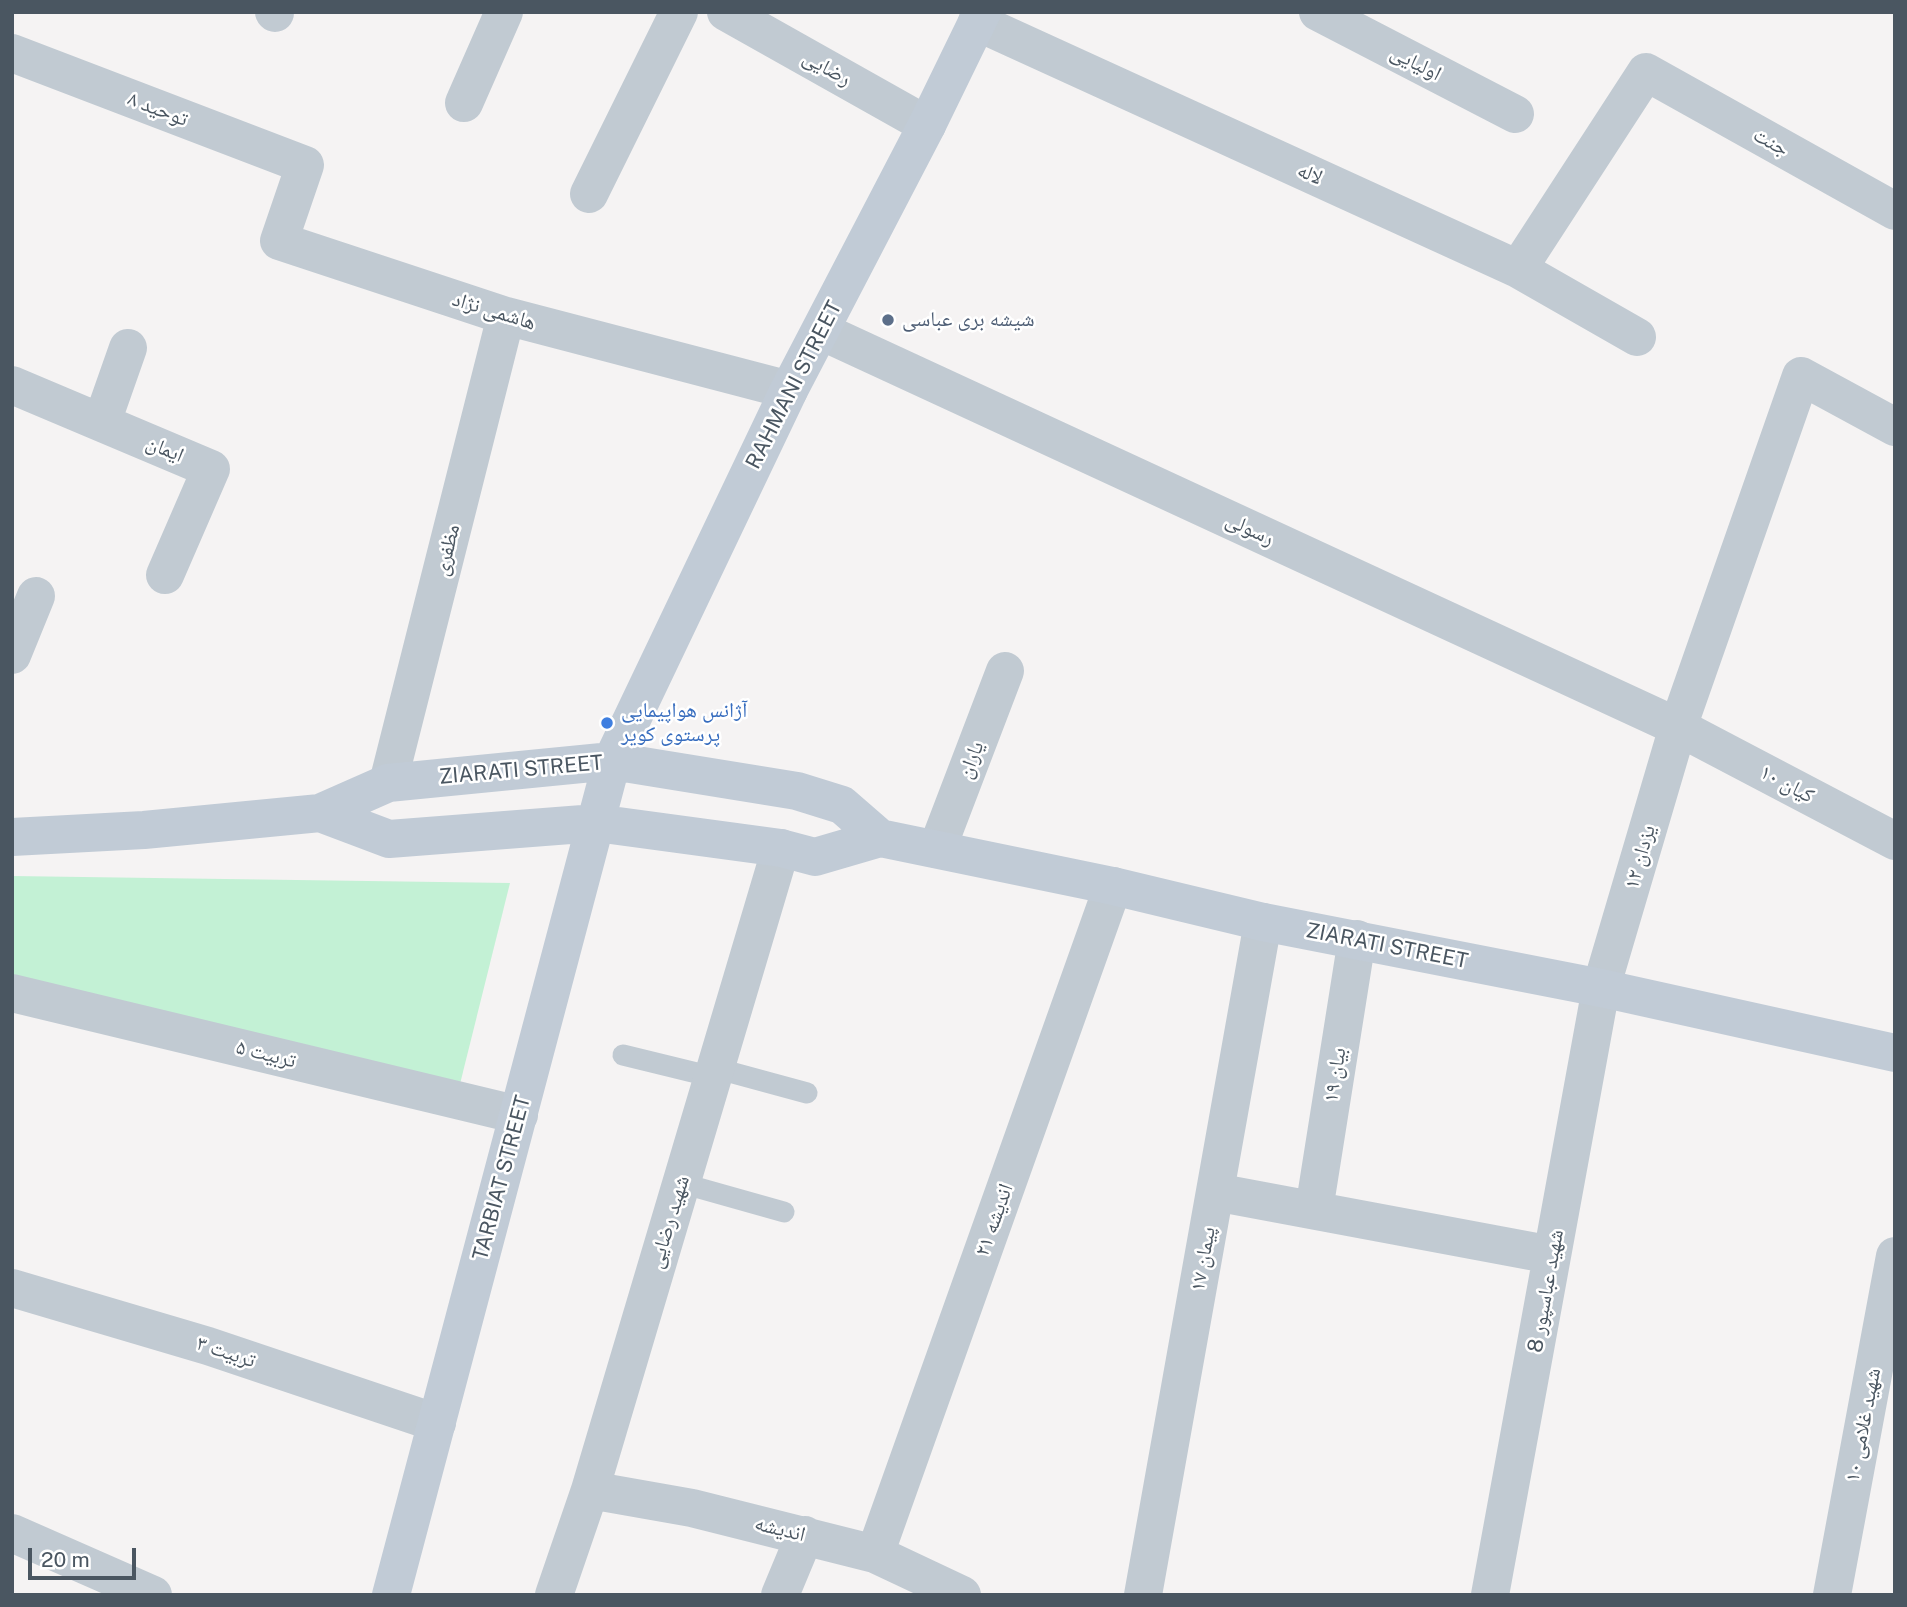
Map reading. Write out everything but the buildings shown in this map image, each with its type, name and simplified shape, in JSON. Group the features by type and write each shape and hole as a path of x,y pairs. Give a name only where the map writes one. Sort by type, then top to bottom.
{"street":[{"path":"464,103 503,12"},
{"path":"589,194 679,12"},
{"name":"رضایی","path":"726,12 928,125"},
{"name":"اولیایی","path":"1318,12 1515,114"},
{"name":"RAHMANI STREET","path":"612,761 789,390 928,125 979,17"},
{"name":"لاله","path":"979,17 1518,269 1637,337"},
{"name":"توحید ۸","path":"12,53 305,165"},
{"name":"جنت","path":"1518,269 1646,72 1895,211"},
{"name":"هاشمی نژاد","path":"305,165 279,241 506,316 789,390"},
{"name":"مظفری","path":"388,783 506,316"},
{"name":"رسولی","path":"821,331 1678,727"},
{"path":"102,422 128,348"},
{"name":"یزدان ۱۲","path":"1601,988 1678,727 1801,376 1895,427"},
{"name":"ایمان","path":"12,384 211,469 165,575"},
{"path":"12,655 36,596"},
{"name":"یاران","path":"937,849 1005,671"},
{"name":"کیان ۱۰","path":"1678,727 1895,841"},
{"name":"ZIARATI STREET","path":"12,837 144,830 320,813 388,783 612,761 797,790 842,805 880,838"},
{"name":"TARBIAT STREET","path":"391,1595 612,761"},
{"name":"ZIARATI STREET","path":"320,813 389,839 596,823 781,848 815,857 880,838 1113,886 1263,922 1601,988 1895,1054"},
{"name":"شهید رضایی","path":"554,1595 590,1490 781,848"},
{"name":"اندیشه ۲۱","path":"875,1554 1113,886"},
{"name":"پیمان ۱۷","path":"1143,1595 1263,922"},
{"name":"بیان ۱۹","path":"1314,1210 1357,939"},
{"name":"شهید عباسپور 8","path":"1490,1595 1601,988"},
{"name":"تربیت ۵","path":"12,993 519,1115"},
{"path":"1215,1192 1552,1255"},
{"name":"شهید غلامی ۱۰","path":"1832,1595 1895,1256"},
{"name":"تربیت ۳","path":"12,1288 196,1342 437,1423"},
{"name":"اندیشه","path":"590,1490 692,1507 875,1554 962,1595"},
{"path":"12,1533 153,1595"},
{"path":"780,1595 805,1535"}],"lane":[{"path":"623,1055 807,1093"},
{"path":"681,1183 784,1212"}],"green space":[{"path":"12,876 510,883 456,1100 12,993"}],"place":[{"name":"شیشه بری عباسی","path":"888,320"},
{"name":"آژانس هواپیمایی پرستوی کویر","path":"607,723"}]}
